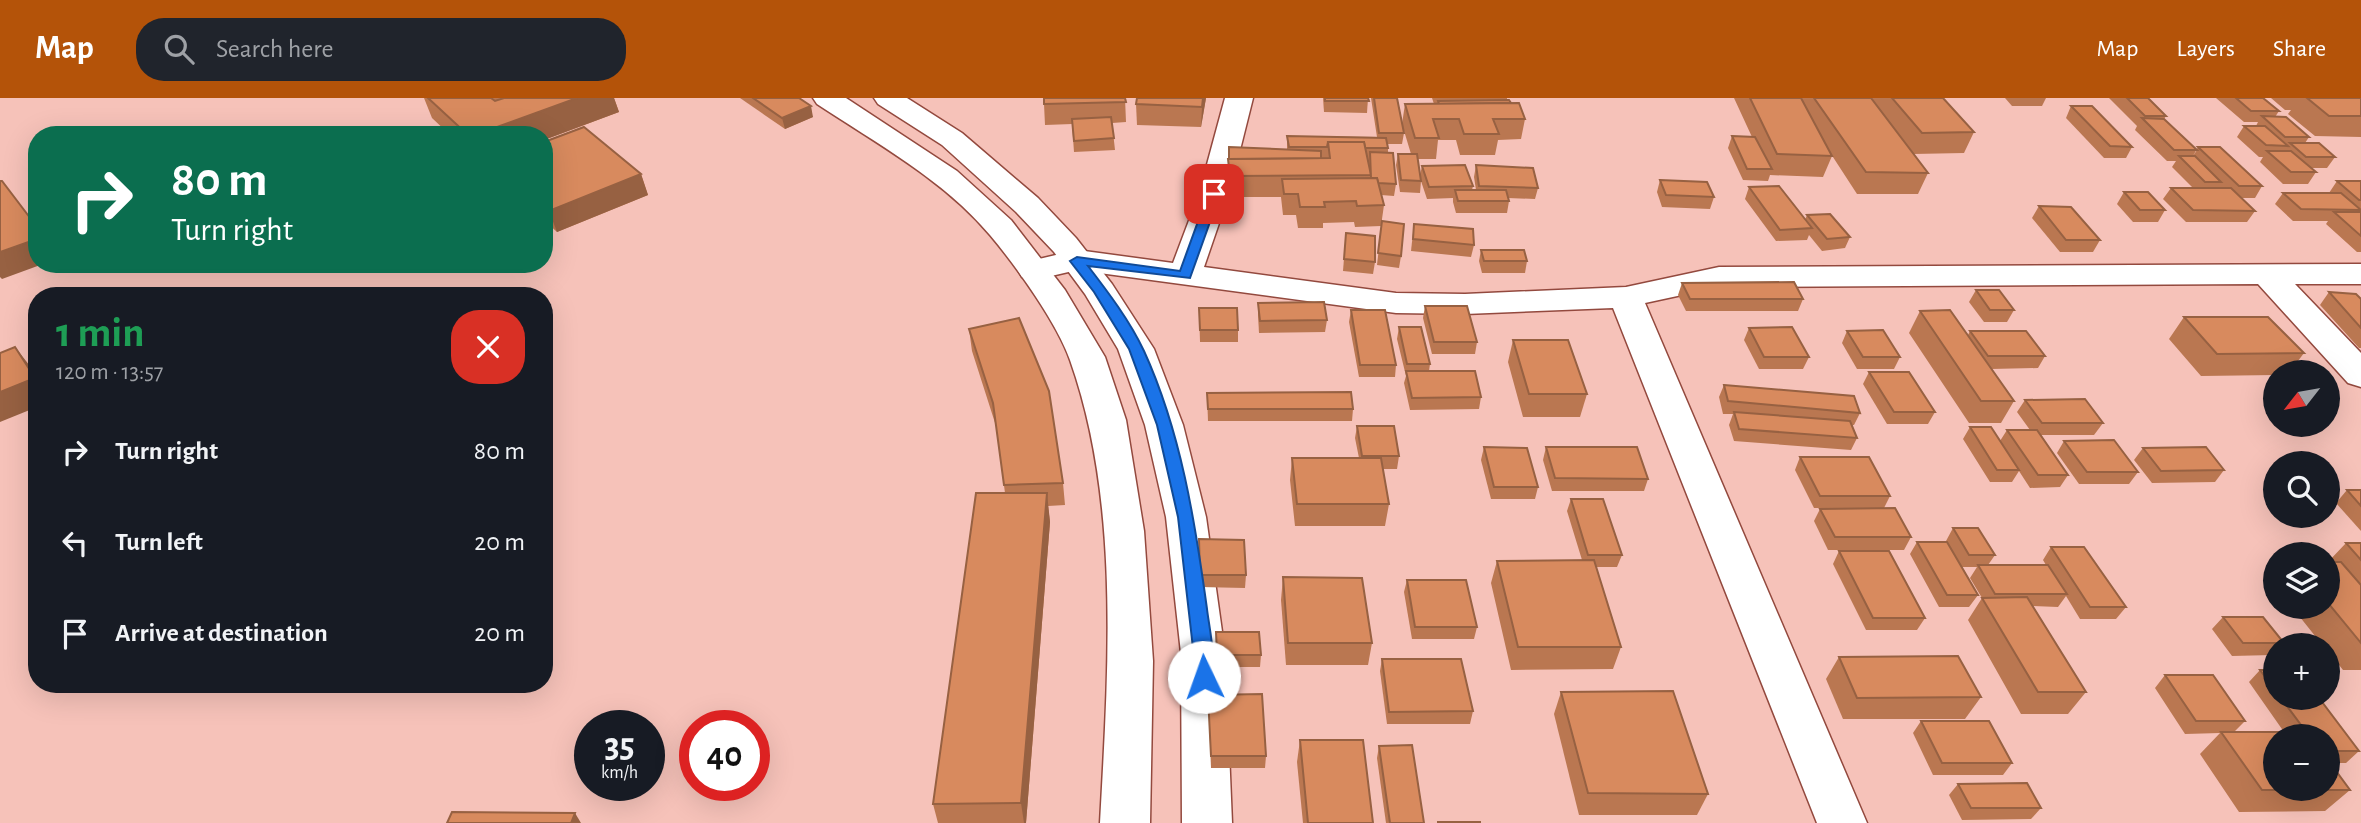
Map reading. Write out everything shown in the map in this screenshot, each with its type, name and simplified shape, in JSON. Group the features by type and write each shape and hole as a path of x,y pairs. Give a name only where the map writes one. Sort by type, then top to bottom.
{"street":[{"path":"827,98 946,177 1000,227 1048,290 1087,357 1107,420 1124,530 1131,662 1125,823"},
{"path":"888,98 952,139 992,171 1037,215 1100,291 1136,349 1164,425 1186,517 1203,653 1207,823"},
{"path":"1185,275 1214,194 1239,98"},
{"path":"1034,270 1077,261 1396,303 1465,304 1626,297 1718,277 2361,274"},
{"path":"2266,273 2361,374"},
{"path":"1626,297 1842,823"}],"building":[{"path":"428,98 491,98 495,101 504,98 577,98 500,126 458,126"},
{"path":"753,98 799,98 811,106 782,118"},
{"path":"1044,98 1125,98 1126,102 1044,104"},
{"path":"1137,98 1203,98 1202,107 1136,104"},
{"path":"1325,98 1368,98 1369,101 1325,101"},
{"path":"1374,98 1397,98 1404,133 1379,133"},
{"path":"1750,98 1801,98 1832,156 1777,154"},
{"path":"1814,98 1871,98 1928,173 1866,172"},
{"path":"1892,98 1943,98 1974,132 1922,133"},
{"path":"2127,98 2148,98 2166,116 2145,116"},
{"path":"2236,98 2263,98 2279,111 2251,111"},
{"path":"2307,98 2361,98 2361,116 2329,116"},
{"path":"1509,100 1511,103 1439,104 1438,101"},
{"path":"1519,103 1525,119 1493,119 1499,134 1464,134 1459,119 1433,119 1439,138 1415,138 1405,104"},
{"path":"2071,106 2092,106 2132,147 2110,146"},
{"path":"2262,116 2286,117 2309,137 2285,137"},
{"path":"1111,117 1114,138 1074,141 1072,119"},
{"path":"2142,118 2164,119 2197,150 2174,150"},
{"path":"2244,126 2265,126 2288,146 2266,145"},
{"path":"584,127 641,174 553,209 553,139"},
{"path":"1287,136 1386,138 1388,148 1365,148 1364,142 1328,142 1327,147 1289,147"},
{"path":"1732,136 1755,137 1772,169 1747,169"},
{"path":"1328,142 1364,142 1371,175 1230,176 1228,159 1330,158"},
{"path":"2290,143 2319,143 2335,157 2306,157"},
{"path":"1229,147 1321,151 1321,158 1229,159"},
{"path":"2198,147 2220,147 2262,186 2239,186"},
{"path":"2267,151 2291,151 2316,172 2291,172"},
{"path":"1370,152 1393,153 1396,184 1378,183 1377,178 1371,178"},
{"path":"1398,154 1417,154 1421,181 1401,180"},
{"path":"2179,156 2195,156 2221,182 2205,182"},
{"path":"1465,165 1473,186 1429,187 1422,166"},
{"path":"1476,165 1533,168 1538,188 1479,186"},
{"path":"1377,178 1384,205 1357,206 1356,201 1324,202 1325,207 1300,207 1298,194 1284,194 1282,179"},
{"path":"1660,180 1707,182 1714,197 1666,195"},
{"path":"2,181 28,215 28,242 0,252"},
{"path":"2337,181 2361,181 2361,200 2359,200"},
{"path":"1779,186 1812,228 1780,230 1749,187"},
{"path":"2171,188 2231,188 2255,211 2193,210"},
{"path":"1455,190 1506,190 1509,201 1458,201"},
{"path":"2124,192 2148,192 2165,210 2140,210"},
{"path":"2283,193 2341,193 2361,210 2301,209"},
{"path":"2039,206 2071,207 2100,240 2066,240"},
{"path":"2334,212 2361,212 2361,236"},
{"path":"1830,214 1850,237 1827,239 1807,215"},
{"path":"1382,221 1404,224 1401,256 1378,253"},
{"path":"1414,224 1473,229 1474,245 1413,239"},
{"path":"1346,233 1375,236 1375,262 1344,259"},
{"path":"1481,250 1524,250 1527,261 1484,261"},
{"path":"1794,282 1803,299 1690,299 1682,283"},
{"path":"1976,290 1999,290 2014,310 1990,310"},
{"path":"2329,292 2356,294 2361,299 2361,328"},
{"path":"1324,302 1327,320 1260,321 1258,303"},
{"path":"1425,306 1467,306 1477,342 1434,342"},
{"path":"1199,308 1237,308 1238,330 1200,330"},
{"path":"1351,310 1385,310 1396,365 1360,365"},
{"path":"1950,310 2014,401 1981,401 1920,311"},
{"path":"2184,317 2268,317 2304,353 2217,354"},
{"path":"1019,318 1049,391 1063,483 1004,485 993,403 969,329"},
{"path":"1399,327 1421,327 1430,364 1407,364"},
{"path":"1792,327 1809,357 1764,357 1749,328"},
{"path":"1883,330 1900,357 1863,357 1847,331"},
{"path":"1970,331 2026,331 2045,356 1988,356"},
{"path":"1513,340 1568,340 1587,394 1529,394"},
{"path":"15,347 28,367 28,381 0,392 0,353"},
{"path":"1406,371 1475,371 1481,397 1412,398"},
{"path":"1869,372 1909,372 1935,412 1894,412"},
{"path":"1724,385 1854,396 1860,413 1728,401"},
{"path":"1351,392 1353,409 1208,409 1207,393"},
{"path":"2085,399 2103,423 2042,423 2025,400"},
{"path":"1734,412 1850,421 1857,438 1739,429"},
{"path":"1357,426 1394,426 1399,456 1362,456"},
{"path":"1970,427 1991,427 2019,470 1997,470"},
{"path":"2007,430 2037,430 2068,475 2038,475"},
{"path":"2114,440 2138,472 2087,472 2064,441"},
{"path":"1484,447 1527,448 1538,487 1494,487"},
{"path":"1546,447 1637,447 1648,479 1555,478"},
{"path":"2206,447 2224,470 2161,471 2143,448"},
{"path":"1800,457 1869,457 1890,496 1820,496"},
{"path":"1292,458 1381,458 1389,504 1297,504"},
{"path":"2347,490 2361,490 2361,506"},
{"path":"976,493 1047,493 1021,803 933,804"},
{"path":"1571,499 1603,499 1622,555 1588,555"},
{"path":"1895,508 1911,537 1835,537 1820,509"},
{"path":"1953,528 1978,528 1995,555 1969,555"},
{"path":"1199,539 1244,540 1246,575 1200,575"},
{"path":"1917,542 1947,542 1978,595 1947,595"},
{"path":"2346,543 2361,543 2361,560"},
{"path":"2051,547 2084,547 2126,607 2090,607"},
{"path":"1839,551 1889,551 1925,618 1873,618"},
{"path":"1594,560 1621,647 1518,647 1497,561"},
{"path":"2340,562 2361,585 2361,643 2340,618"},
{"path":"1978,565 2048,565 2067,594 1995,594"},
{"path":"1283,577 1362,578 1372,643 1288,643"},
{"path":"1407,580 1466,580 1477,627 1415,627"},
{"path":"2027,597 2086,692 2038,692 1982,598"},
{"path":"2223,617 2263,617 2276,633 2263,633 2263,643 2243,643"},
{"path":"1216,632 1259,632 1261,655 1217,655"},
{"path":"1958,656 1981,697 1857,698 1839,657"},
{"path":"1382,659 1461,659 1473,711 1389,712"},
{"path":"2165,675 2213,675 2245,721 2196,721"},
{"path":"1673,691 1708,794 1588,793 1561,692"},
{"path":"1262,694 1266,756 1211,756 1208,695"},
{"path":"2290,710 2328,710 2339,724 2300,724"},
{"path":"1921,721 1989,721 2012,763 1942,763"},
{"path":"2340,726 2359,751 2340,751"},
{"path":"2221,732 2263,732 2262,790"},
{"path":"1300,740 1363,740 1373,823 1308,823"},
{"path":"1412,745 1424,823 1390,823 1379,746"},
{"path":"2340,776 2350,790 2340,790"},
{"path":"2027,783 2041,808 1971,808 1958,784"},
{"path":"452,812 575,813 571,823 447,823"},
{"path":"1480,822 1480,823 1438,823"}],"route":[{"path":"1204,677 1186,517 1164,425 1136,349 1100,291 1077,261 1185,275 1214,194"}]}
